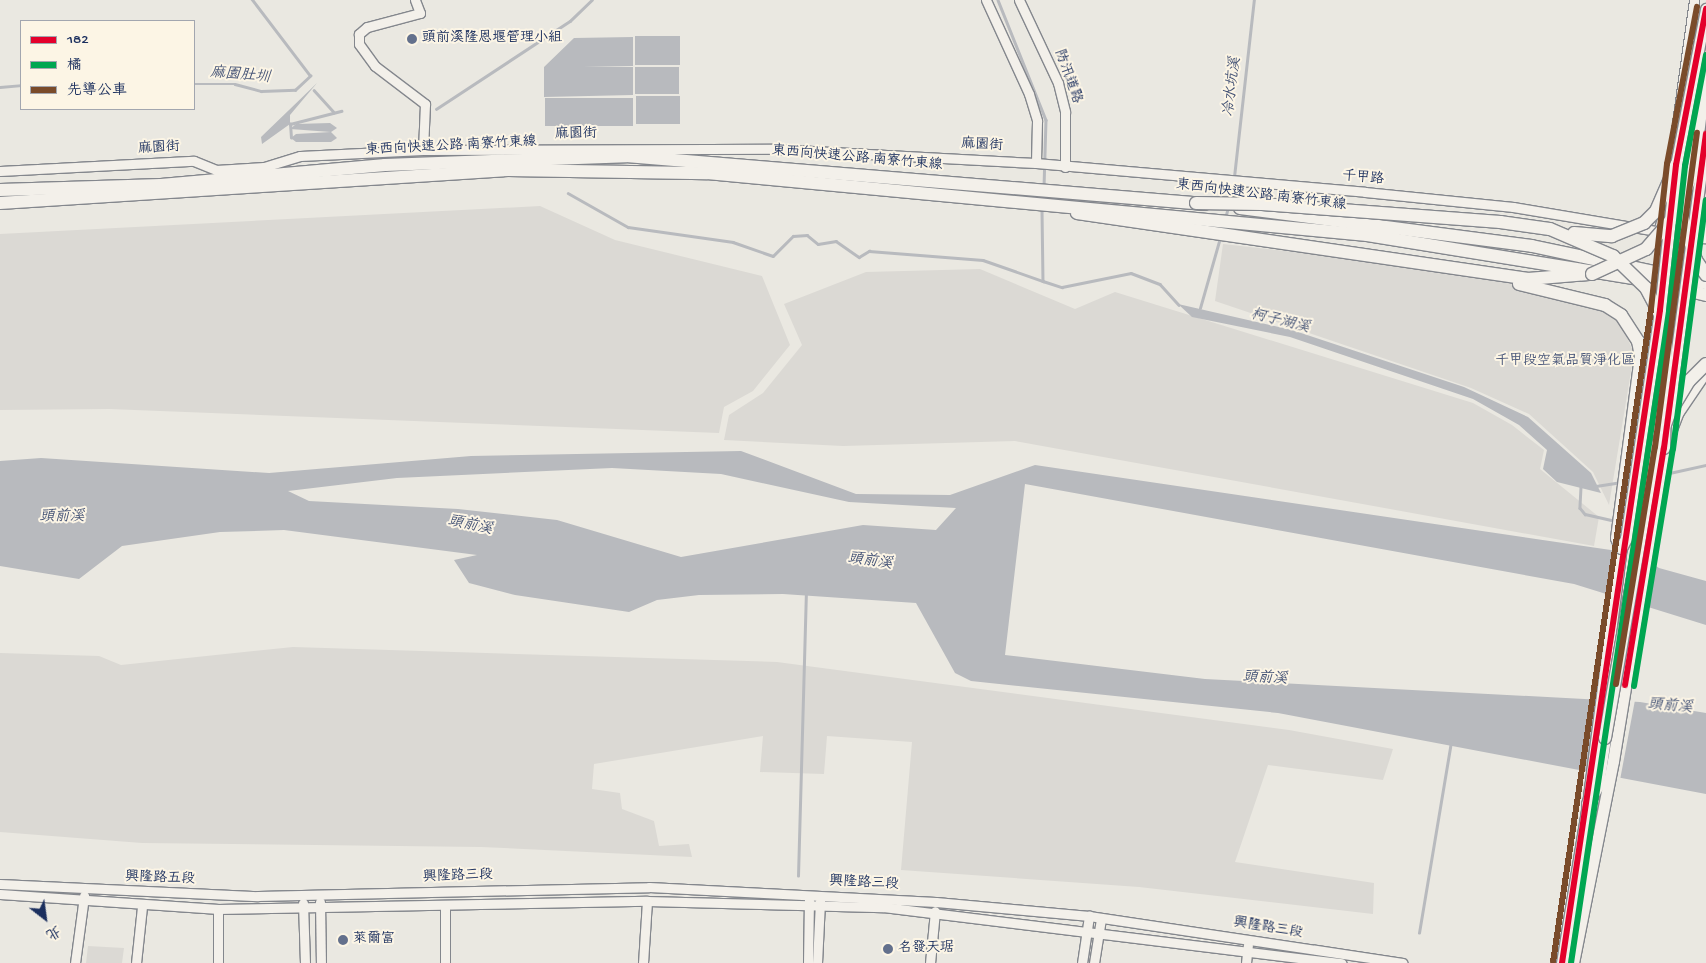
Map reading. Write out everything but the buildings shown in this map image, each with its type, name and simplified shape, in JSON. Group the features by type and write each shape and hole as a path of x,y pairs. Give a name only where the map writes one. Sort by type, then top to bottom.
{"highway":[{"path":"976,196 1528,279 1573,278 1611,268 1646,249 1678,212 1691,179 1706,71"},
{"path":"1705,138 1706,156"},
{"name":"東西向快速公路 南寮竹東線","path":"0,190 162,191 385,165 626,156 1196,203 1368,229 1645,280 1706,295"},
{"path":"1196,203 1262,204 1550,229 1593,236 1628,232 1656,212 1676,166"},
{"path":"1676,166 1691,242 1706,275"},
{"name":"東西向快速公路 南寮竹東線","path":"0,203 508,170 707,173 1368,229 1575,253 1706,283"},
{"path":"1550,229 1619,260 1635,272 1660,310 1669,338 1664,378 1664,448"},
{"path":"1446,267 1587,297 1621,315 1630,326 1641,356 1617,538 1621,548"},
{"path":"1588,804 1598,786 1656,452 1669,414 1689,380 1706,364"},
{"path":"1664,448 1678,412 1706,371"}],"main road":[{"path":"1562,963 1588,804 1621,548 1626,538 1660,310 1676,166 1703,0"},
{"path":"1698,34 1706,9"},
{"path":"1573,963 1613,761 1664,448 1705,138"}],"street":[{"path":"415,0 420,13 366,27 359,34 359,44 375,66 425,104 423,150"},
{"path":"986,0 1029,94 1037,121 1036,163"},
{"name":"防汛道路","path":"1020,0 1060,92 1067,137 1065,167"},
{"path":"1657,231 1668,193 1694,0"},
{"path":"1693,12 1706,19"},
{"path":"1706,100 1701,194 1706,228"},
{"name":"麻園街","path":"0,171 194,161 216,170 264,167 300,156 423,150 776,149 1036,163 1065,167"},
{"name":"千甲路","path":"1065,167 1513,207 1657,231 1669,237 1706,237"},
{"path":"1668,193 1676,187 1694,188 1701,194"},
{"name":"興隆路五段","path":"0,884 84,890 320,894"},
{"name":"興隆路三段","path":"320,894 578,887 809,900"},
{"path":"76,963 84,890"},
{"name":"興隆路五段","path":"0,894 142,907 218,909 319,907"},
{"path":"320,894 321,963"},
{"path":"302,895 305,963"},
{"path":"808,963 809,900"},
{"path":"817,963 821,900"},
{"name":"興隆路三段","path":"821,900 935,912 1342,963"},
{"name":"興隆路三段","path":"319,907 821,900 1089,916 1403,963"},
{"path":"643,963 647,901"},
{"path":"445,905 445,963"},
{"path":"136,963 142,907"},
{"path":"218,909 218,963"},
{"path":"930,963 935,912"},
{"path":"1082,963 1089,916"},
{"path":"1094,963 1101,919"},
{"path":"1246,963 1248,940"}],"green space":[{"path":"540,206 615,240 762,276 790,345 753,391 724,407 719,433 109,409 0,410 0,234"},
{"name":"千甲段空氣品質淨化區","path":"1223,244 1444,269 1581,298 1620,322 1634,353 1609,505 1593,472 1529,414 1471,388 1215,301"},
{"path":"980,269 1075,309 1115,292 1473,403 1512,425 1544,450 1540,469 1599,517 1594,546 1015,441 843,446 724,440 729,415 763,393 802,345 784,304 866,272"},
{"path":"293,647 777,662 1289,730 1393,749 1383,780 1268,765 1235,862 1374,883 1373,914 1139,887 901,870 912,742 827,736 824,774 760,772 763,736 594,764 592,789 620,793 622,809 654,821 659,846 689,844 692,857 481,847 142,843 0,832 0,653 99,656 121,665"},
{"path":"88,946 124,948 122,963 86,963"}],"water":[{"path":"635,36 680,36 680,65 635,65"},
{"path":"633,37 633,66 583,67 633,67 633,95 544,97 544,67 574,38"},
{"path":"635,67 679,67 679,94 635,94"},
{"path":"317,83 290,115 290,124 262,144 261,137"},
{"path":"636,96 680,96 680,124 636,124"},
{"path":"545,98 633,98 633,126 545,126"},
{"path":"330,123 337,128 331,132 290,129 296,124"},
{"path":"331,132 337,138 331,142 296,142 291,138 296,134"},
{"path":"1178,304 1292,330 1464,387 1528,417 1591,473 1601,493 1557,482 1543,469 1547,450 1519,425 1473,399 1290,337 1192,317"},
{"name":"頭前溪","path":"741,451 856,494 950,495 1035,465 1638,554 1659,568 1706,581 1706,625 1574,584 1025,484 1005,655 1205,679 1640,702 1706,713 1706,794 1278,713 971,681 955,673 916,603 783,594 699,595 657,600 629,612 515,595 469,583 454,560 477,555 284,530 220,532 122,546 79,579 0,566 0,461 41,458 269,473 471,456","holes":["612,468 721,474 849,502 956,508 936,530 863,525 681,557 557,520 458,509 309,501 288,491 397,478"]}],"pier":[{"path":"1618,548 1639,552 1655,563 1647,609 1611,598"},
{"path":"1597,697 1635,700 1620,780 1587,774"}],"waterway":[{"name":"麻園肚圳","path":"195,84 235,84 261,91 295,90 310,76 252,0"},
{"path":"436,109 570,21 592,0"},
{"name":"柯子湖溪","path":"998,0 1046,120 1044,187"},
{"name":"冷水坑溪","path":"1234,177 1254,0"},
{"name":"麻園肚圳","path":"0,87 20,85"},
{"path":"314,90 334,112"},
{"path":"291,138 290,124 341,111"},
{"name":"冷水坑溪","path":"1229,199 1233,186"},
{"path":"568,193 628,227 733,242 773,256 793,236 807,235 818,244 836,241 859,257 869,251 983,260 1043,281"},
{"name":"冷水坑溪","path":"1225,219 1228,207"},
{"name":"柯子湖溪","path":"1042,210 1043,281 1062,287 1131,273 1160,284 1179,305"},
{"name":"冷水坑溪","path":"1200,308 1220,238"},
{"path":"1665,474 1706,465"},
{"path":"1596,486 1620,482"},
{"name":"柯子湖溪","path":"1581,487 1580,508 1585,514 1615,521"},
{"path":"798,876 806,593"},
{"path":"1419,933 1451,742"}],"transit line":[{"name":"先導公車","path":"1553,962 1651,309 1667,164 1697,7"},
{"name":"182","path":"1562,963 1660,310 1676,165 1706,9"},
{"name":"橘","path":"1571,963 1669,311 1685,166 1706,55"},
{"name":"先導公車","path":"1616,684 1655,447 1697,133"},
{"name":"182","path":"1625,685 1664,448 1706,134"},
{"name":"橘","path":"1634,686 1673,449 1706,200"}],"place":[{"name":"頭前溪隆恩堰管理小組","path":"412,39"},
{"name":"萊爾富","path":"343,940"},
{"name":"名發天琚","path":"888,949"}]}
